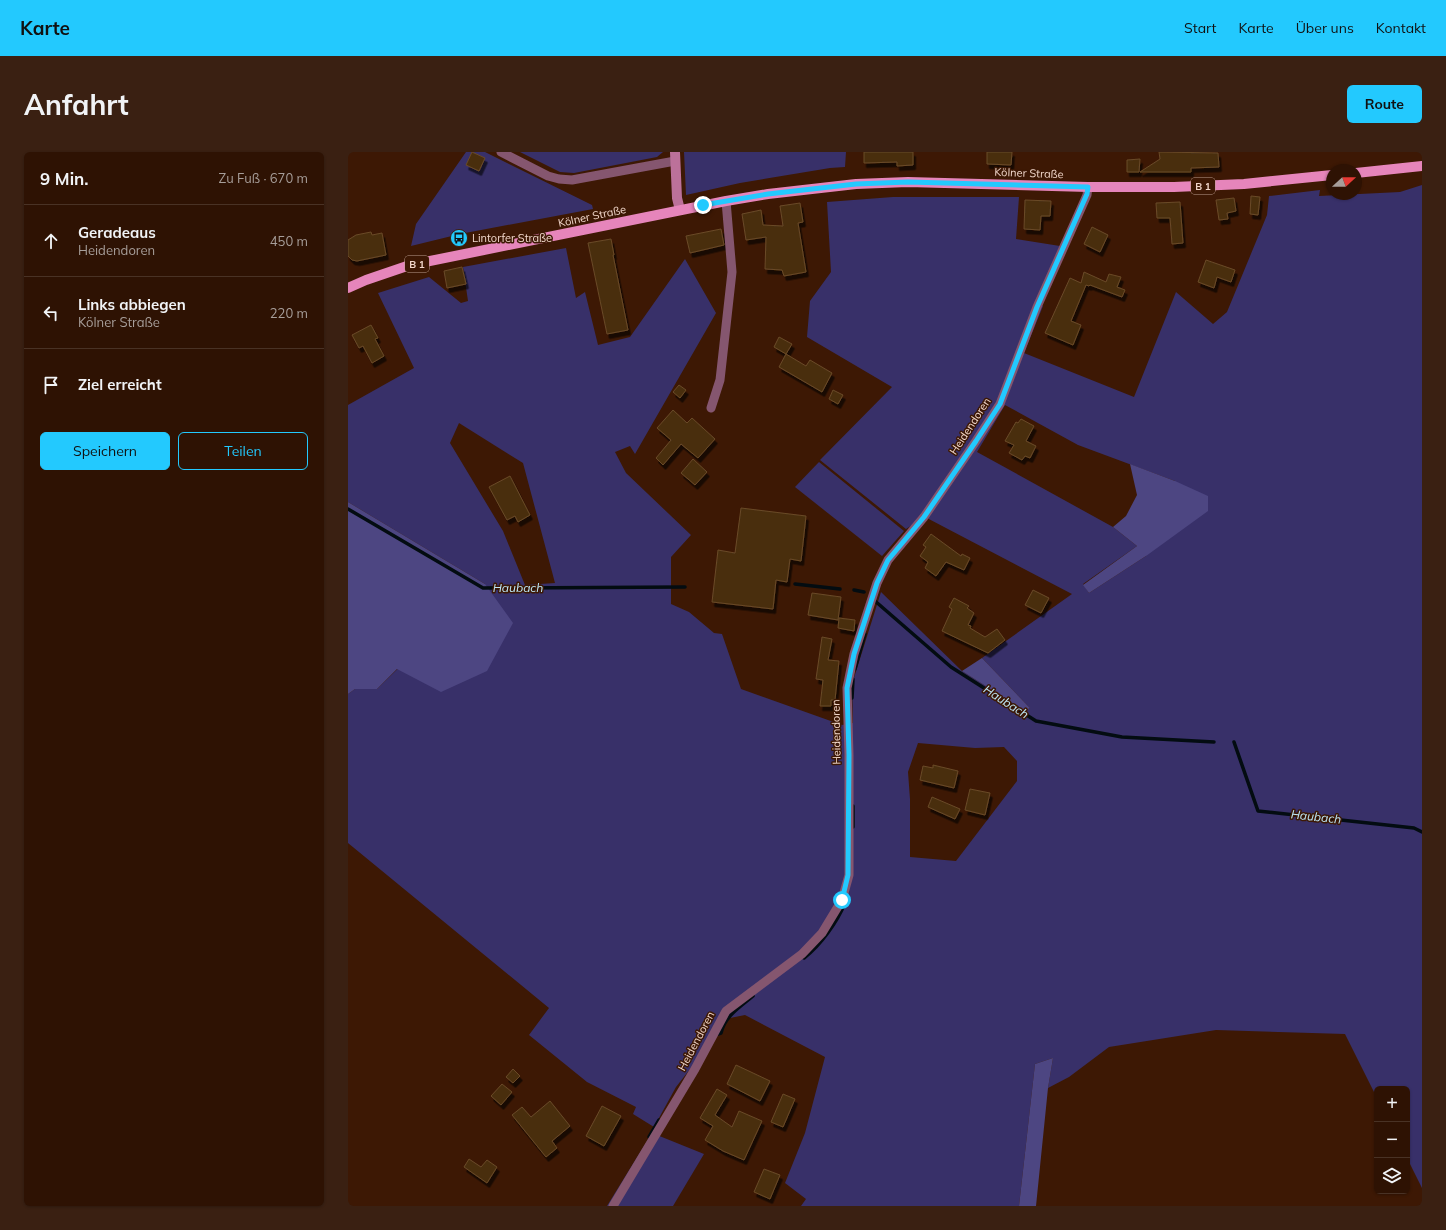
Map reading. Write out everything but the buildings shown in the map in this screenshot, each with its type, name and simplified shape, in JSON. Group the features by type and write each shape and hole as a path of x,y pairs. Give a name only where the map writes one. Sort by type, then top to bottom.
{"main road":[{"path":"1362,172 1422,166"},
{"name":"Kölner Straße","path":"348,288 366,280 410,265 726,200 768,194 856,184 908,182 1088,187 1174,187 1326,176"}],"street":[{"path":"501,152 548,176 572,180 675,157 677,198 680,210"},
{"name":"Heidendoren","path":"613,1206 695,1069 726,1011 802,954 822,933 842,900 848,875 849,755 847,688 854,654 877,583 888,560 924,517 1000,404 1037,307 1087,194 1088,187"},
{"path":"710,408 720,380 732,272 726,200"}],"shaded area":[{"path":"466,152 485,152 592,205 593,209 460,234 411,246 416,224"},
{"path":"520,152 663,152 657,157 574,173 560,172"},
{"path":"684,152 846,152 845,167 830,168 740,183 686,195"},
{"path":"1422,185 1422,1188 1410,1164 1410,1086 1374,1086 1374,1092 1345,1034 1216,1030 1109,1047 1069,1077 1048,1088 1053,1058 1035,1064 1019,1206 801,1206 806,1199 785,1183 805,1133 825,1057 745,1015 730,1018 676,1087 654,1127 633,1114 636,1107 587,1082 529,1035 549,1008 348,843 348,694 355,689 377,689 485,584 348,502 348,405 414,368 378,293 429,277 461,303 468,301 463,267 566,248 576,298 585,292 598,345 630,337 685,259 716,313 635,454 630,446 615,452 626,473 691,535 671,557 671,604 689,612 714,633 722,634 741,689 842,725 853,723 852,684 881,592 962,671 1025,711 1030,708 982,658 1072,594 925,517 906,529 820,460 892,387 807,337 810,301 831,272 827,202 893,197 1019,197 1016,239 1060,246 1036,302 1043,306 1024,353 1134,397 1176,292 1213,324 1227,312 1267,215 1269,196 1320,190 1319,196 1326,196 1326,200 1362,200 1362,194 1400,192","holes":["1005,405 1078,445 1175,481 1146,556 1089,593 1083,584 1137,546 1113,527 977,452","459,423 523,463 555,583 525,585 503,531 450,443","918,743 975,748 1004,747 1017,761 1017,781 956,861 910,857 910,799 908,772"]},
{"path":"819,462 904,531 882,556 795,487"},
{"path":"1130,464 1175,481 1208,496 1208,511 1146,556 1089,593 1083,585 1137,546 1113,527 1126,516 1137,495"},
{"path":"348,502 485,584 513,623 487,671 441,692 397,669 377,689 355,689 348,694"},
{"path":"982,658 1030,708 1025,711 962,671"},
{"path":"1053,1058 1048,1088 1036,1206 1019,1206 1035,1064"},
{"path":"652,1133 704,1154 673,1206 607,1206"}],"waterway":[{"name":"Haubach","path":"348,509 483,588 685,587"},
{"name":"Haubach","path":"795,584 840,589"},
{"name":"Haubach","path":"854,590 864,592"},
{"name":"Haubach","path":"875,601 951,667 1036,721 1122,737 1214,742"},
{"path":"855,669 865,634"},
{"path":"852,698 853,679"},
{"name":"Haubach","path":"1234,742 1258,811 1414,828 1422,832"},
{"path":"853,806 853,827"},
{"path":"804,958 828,933 838,918 845,903"},
{"path":"718,1034 721,1033 729,1017 753,996"},
{"path":"649,1137 659,1120"}],"place":[{"name":"Lintorfer Straße","path":"459,238"}],"route":[{"path":"703,205 768,194 856,184 908,182 1088,187 1087,194 1037,307 1000,404 924,517 888,560 877,583 854,654 847,688 849,755 848,875 846,889 842,900"}]}
